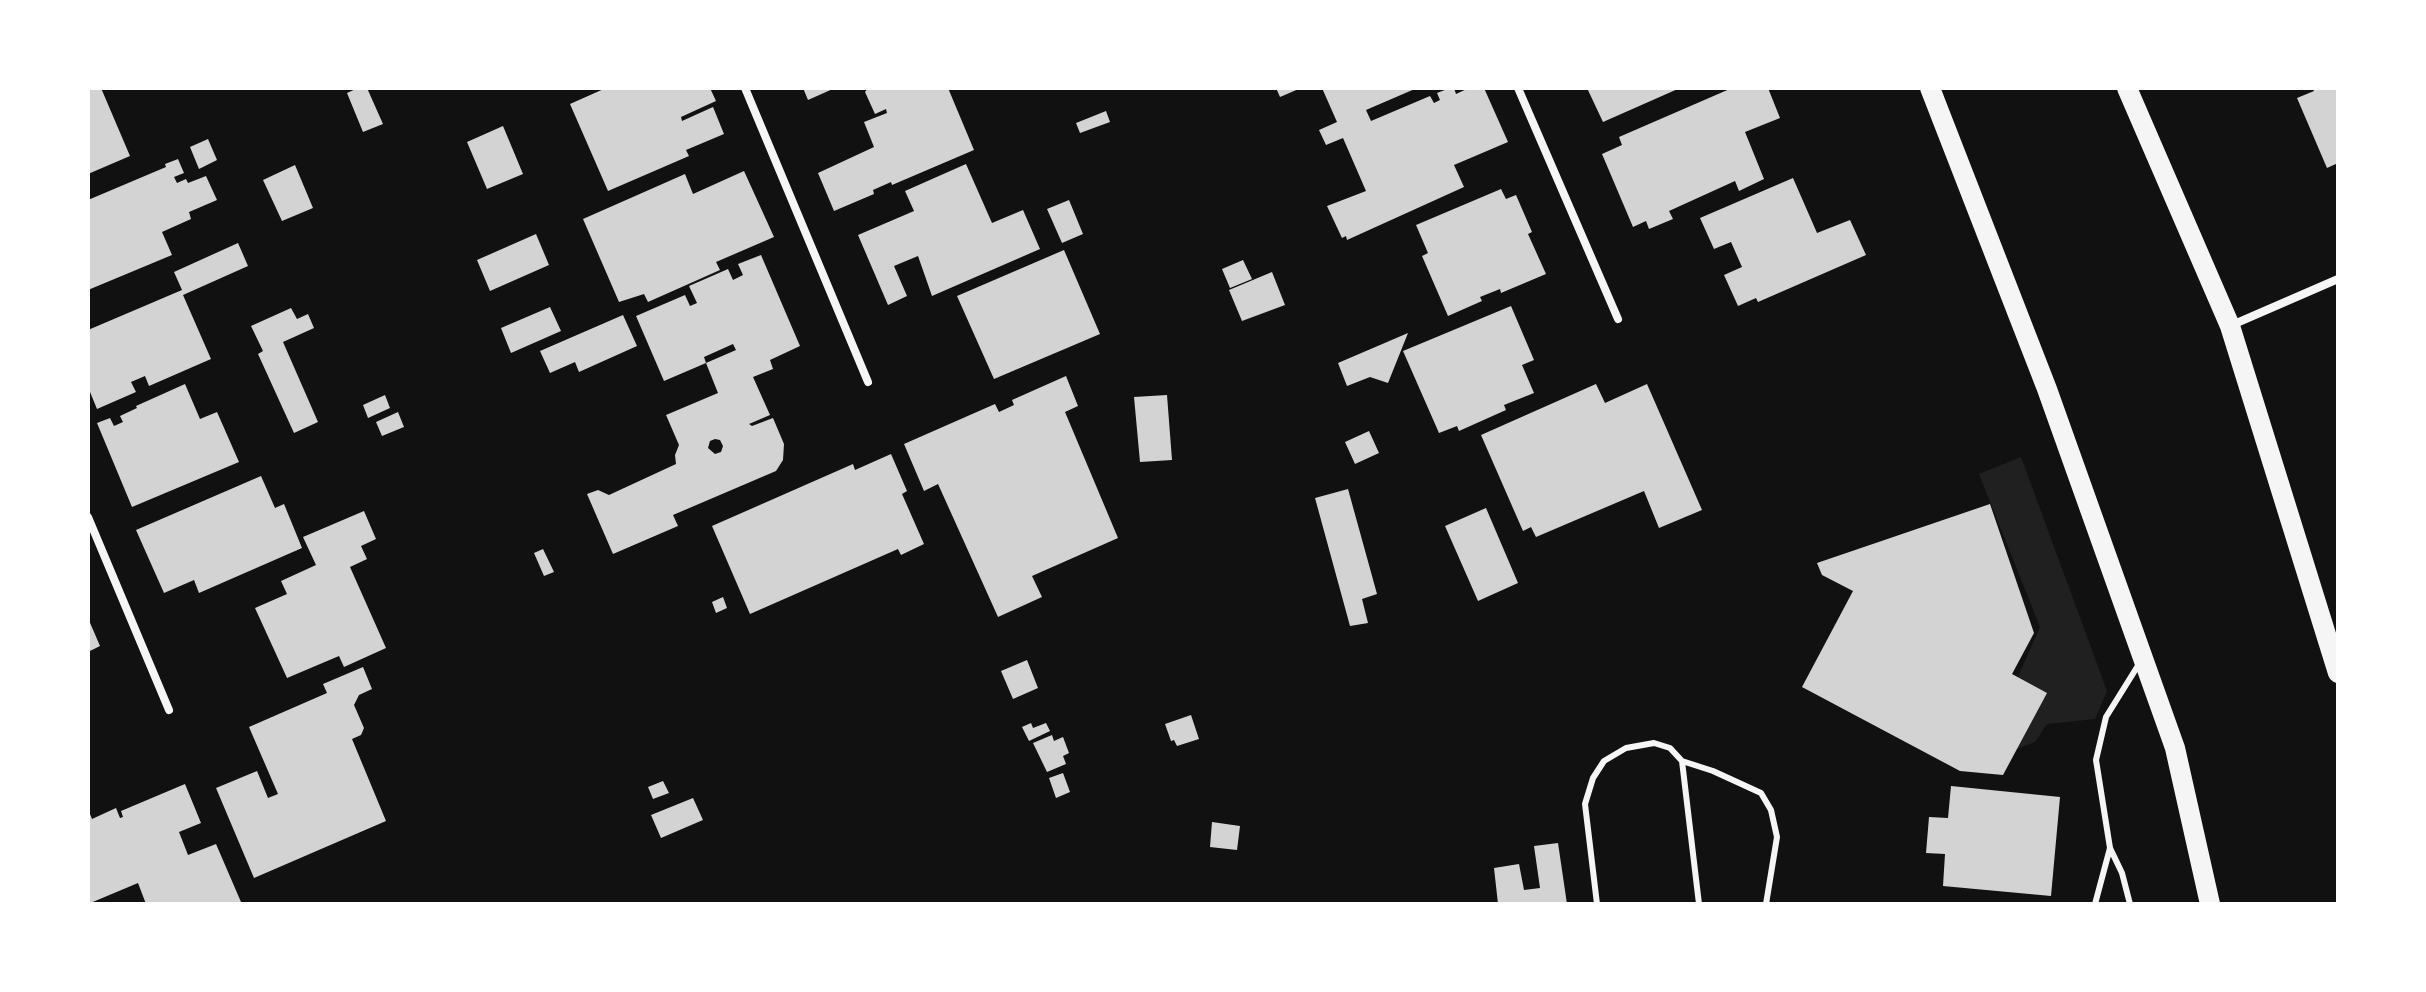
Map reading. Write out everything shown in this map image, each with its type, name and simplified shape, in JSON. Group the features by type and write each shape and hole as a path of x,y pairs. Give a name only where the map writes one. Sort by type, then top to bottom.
{"main road":[{"path":"1930,88 2047,389 2175,748 2210,904"},
{"path":"2127,88 2230,326 2338,673"}],"street":[{"path":"745,88 868,382"},
{"path":"1518,88 1618,319"},
{"path":"2230,326 2338,279"},
{"path":"88,517 169,710"}],"lane":[{"path":"2130,904 2122,873 2110,848 2096,760 2106,717 2143,658"},
{"path":"1597,904 1585,804 1593,778 1604,761 1626,748 1654,743 1670,748 1682,761 1761,793 1771,810 1777,837 1766,904"},
{"path":"1682,761 1699,904"},
{"path":"2095,904 2110,848"}],"shaded area":[{"path":"2021,457 2107,691 2095,719 2047,724 2035,742 1980,763 2040,627 1979,474"}],"building":[{"path":"88,88 101,88 130,156 88,174"},
{"path":"367,88 383,124 363,132 347,93"},
{"path":"606,88 710,88 716,101 681,117 682,121 713,107 724,134 686,150 689,156 608,191 570,104"},
{"path":"803,88 835,88 808,100"},
{"path":"868,88 948,88 974,150 892,185 891,182 873,190 874,194 834,211 818,173 874,147 864,122 887,113 886,109 875,114 865,92"},
{"path":"1276,88 1301,88 1280,97"},
{"path":"1322,88 1417,88 1366,110 1371,121 1430,96 1434,103 1440,100 1437,93 1450,88 1454,88 1456,94 1469,88 1484,88 1508,142 1454,165 1464,187 1347,240 1346,236 1342,238 1327,206 1366,191 1343,138 1326,145 1319,130 1337,122"},
{"path":"1587,88 1680,88 1603,122"},
{"path":"1732,88 1768,88 1780,118 1745,132 1764,179 1739,191 1735,181 1669,211 1673,219 1649,229 1646,221 1633,227 1602,154 1622,145 1619,137"},
{"path":"2313,88 2338,88 2338,163 2327,168 2297,98 2314,91"},
{"path":"1106,111 1110,122 1080,133 1076,123"},
{"path":"503,126 523,174 487,189 467,142"},
{"path":"208,139 217,160 199,169 190,147"},
{"path":"178,159 184,173 174,177 177,183 186,179 188,183 206,176 217,200 189,212 191,219 162,232 172,255 88,290 88,200"},
{"path":"966,164 992,223 1023,210 1040,249 932,296 918,256 894,266 907,296 888,305 858,235 914,211 905,191"},
{"path":"295,165 313,208 282,221 263,180"},
{"path":"744,171 774,237 716,262 720,270 648,302 644,294 619,302 583,219 685,174 693,194"},
{"path":"1793,178 1817,233 1850,220 1866,255 1758,302 1756,298 1738,306 1724,275 1742,267 1731,242 1714,249 1700,218"},
{"path":"1501,189 1506,199 1516,195 1532,232 1528,234 1546,274 1501,293 1500,289 1480,297 1482,301 1448,316 1422,256 1428,253 1416,225"},
{"path":"1069,200 1083,234 1062,243 1047,209"},
{"path":"536,234 549,265 490,291 477,260"},
{"path":"238,243 248,266 183,295 211,359 149,386 145,376 131,382 136,392 97,409 88,387 88,330 182,290 174,272"},
{"path":"1064,250 1100,334 994,379 957,296"},
{"path":"761,255 800,346 770,360 773,369 753,377 770,415 749,424 752,426 773,418 784,444 783,460 776,471 673,515 678,526 613,554 587,494 598,490 609,495 676,464 679,445 666,415 718,393 706,363 664,381 636,316 685,295 690,306 697,303 689,286 728,269 733,280 743,275 738,264","holes":["733,344 736,350 706,363 704,357","720,440 723,446 721,452 715,454 708,448 710,441"]},
{"path":"1243,260 1252,279 1230,288 1222,269"},
{"path":"1272,272 1285,305 1242,321 1229,290"},
{"path":"1511,306 1534,360 1522,365 1534,393 1504,405 1506,410 1459,431 1457,426 1439,433 1403,351"},
{"path":"550,307 561,331 511,353 501,328"},
{"path":"291,308 297,319 308,314 314,328 283,342 318,422 294,433 258,354 263,351 251,326"},
{"path":"623,315 637,346 579,372 575,362 550,373 540,351"},
{"path":"1408,333 1388,383 1370,377 1347,386 1338,363"},
{"path":"1066,376 1078,406 1065,412 1118,538 1032,576 1042,597 998,617 938,484 924,491 904,444 995,404 999,412 1014,405 1012,400"},
{"path":"185,384 200,419 217,412 239,462 132,507 97,423 110,418 114,426 123,422 120,416 136,406"},
{"path":"1596,384 1605,403 1647,384 1702,510 1659,528 1644,491 1536,537 1531,527 1523,531 1481,435"},
{"path":"385,395 390,408 368,418 363,405"},
{"path":"1167,395 1172,460 1140,462 1134,397"},
{"path":"398,412 404,427 382,436 376,422"},
{"path":"1369,431 1379,453 1355,464 1345,442"},
{"path":"891,454 907,491 902,494 924,544 901,555 898,549 750,614 712,526 853,464 855,470"},
{"path":"261,476 275,508 284,504 302,548 199,593 194,580 164,593 136,530"},
{"path":"1348,489 1377,594 1362,599 1368,623 1350,626 1315,498"},
{"path":"1990,504 2034,633 2012,674 2047,693 2003,775 1960,771 1802,687 1853,591 1822,575 1817,563"},
{"path":"1486,508 1518,583 1478,601 1445,526"},
{"path":"364,511 376,539 361,546 367,559 350,567 386,648 344,667 339,656 287,678 255,608 287,594 281,581 316,565 303,537"},
{"path":"543,549 554,572 544,576 534,553"},
{"path":"723,597 727,608 716,613 712,602"},
{"path":"88,618 100,646 88,652"},
{"path":"1027,660 1038,688 1013,699 1001,671"},
{"path":"363,667 372,689 359,695 354,705 364,728 361,735 352,739 386,821 254,878 216,788 257,771 268,798 278,794 249,727 327,693 323,684"},
{"path":"1191,715 1199,739 1177,746 1174,740 1171,741 1165,724"},
{"path":"1031,723 1033,728 1046,723 1050,731 1029,741 1022,727"},
{"path":"1052,735 1054,741 1063,737 1069,753 1063,756 1066,764 1047,772 1033,743"},
{"path":"1063,773 1070,792 1056,798 1049,778"},
{"path":"663,781 669,793 653,799 648,787"},
{"path":"185,784 201,823 179,832 188,855 216,844 241,902 146,904 138,883 88,904 88,809 92,819 116,808 120,818 123,817 121,811"},
{"path":"1951,786 2060,797 2051,896 1943,886 1945,854 1926,853 1929,817 1948,818"},
{"path":"693,798 703,820 661,838 651,815"},
{"path":"1212,822 1240,826 1237,850 1210,847"},
{"path":"1558,843 1567,904 1498,904 1494,868 1519,864 1524,890 1540,888 1534,846"}]}
